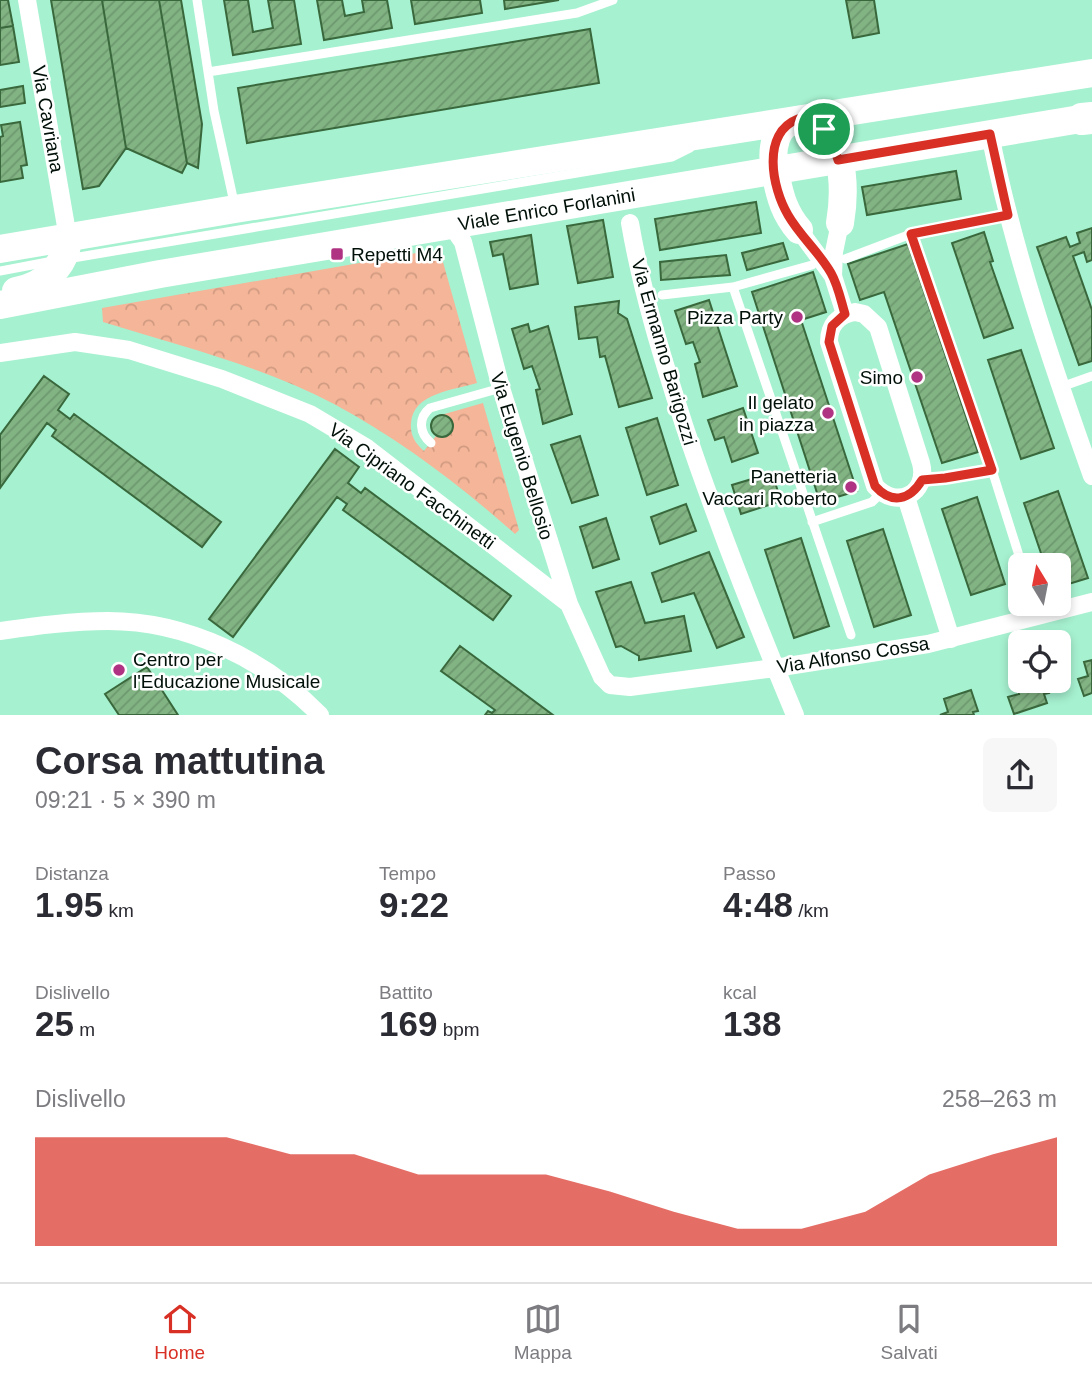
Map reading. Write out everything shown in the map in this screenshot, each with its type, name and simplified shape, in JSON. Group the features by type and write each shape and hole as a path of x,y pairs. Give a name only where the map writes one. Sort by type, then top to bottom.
{"main road":[{"name":"Viale Enrico Forlanini","path":"0,249 65,249 236,209 1092,73"},
{"name":"Viale Enrico Forlanini","path":"0,305 160,274 1090,118"},
{"path":"799,230 784,209 773,156 776,138 782,128 798,119 810,120 824,129 838,160 843,194 840,223"},
{"path":"0,294 27,289 39,283 53,271 65,249"}],"street":[{"name":"Via Cavriana","path":"27,0 65,249"},
{"path":"990,134 1008,215 1060,388 1092,476"},
{"name":"Via Ermanno Barigozzi","path":"630,223 646,299 676,398 726,547 795,715"},
{"path":"799,230 808,234 824,235 840,223"},
{"path":"833,276 834,252 840,223"},
{"name":"Via Eugenio Bellosio","path":"444,227 458,234 463,242 501,388 569,604 603,677 610,685"},
{"path":"799,230 833,276 845,314"},
{"path":"845,314 864,314 878,327 921,463 922,480 915,491 905,497 894,498 881,493 872,478 829,342 832,326 845,314"},
{"name":"Via Cipriano Facchinetti","path":"0,353 75,342 130,350 222,379 310,414 367,447 569,604"},
{"path":"905,497 951,639"},
{"name":"Via Alfonso Cossa","path":"610,685 630,687 775,668 951,639 1092,602"},
{"path":"0,631 109,621 184,632 234,652 253,663 294,691 320,715"}],"lane":[{"path":"197,0 214,111 236,209"},
{"path":"208,72 577,13 612,0"},
{"name":"Viale Enrico Forlanini","path":"0,271 65,249 672,157 728,130"},
{"path":"845,258 911,234 1008,215"},
{"path":"911,234 1019,553"},
{"path":"662,295 733,287 812,265"},
{"path":"733,287 851,635"},
{"path":"1060,388 1092,376"},
{"path":"431,443 421,426 423,416 430,408 501,388"},
{"path":"922,480 992,470"},
{"path":"811,522 872,502 881,493"}],"green space":[{"path":"431,252 443,262 477,383 436,394 419,405 413,413 412,435 424,451 436,436 447,436 452,431 451,420 441,415 483,403 519,530 515,534 428,463 334,404 250,368 103,322 102,308"}],"building":[{"path":"0,0 8,0 13,26 0,28"},
{"path":"51,0 102,0 126,148 99,186 83,189"},
{"path":"102,0 159,0 187,163 182,173 126,148"},
{"path":"159,0 181,0 202,124 198,168 187,163"},
{"path":"224,0 248,0 253,32 273,28 268,0 294,0 301,44 233,55"},
{"path":"317,0 342,0 345,16 364,12 362,0 387,0 392,28 324,40"},
{"path":"411,0 480,0 482,13 415,24"},
{"path":"504,0 559,0 505,9"},
{"path":"846,0 874,0 879,33 853,38"},
{"path":"13,26 19,62 0,65 0,28"},
{"path":"590,29 599,83 247,143 238,88"},
{"path":"23,86 25,103 0,107 0,90"},
{"path":"20,122 27,165 21,166 23,178 0,182 0,137 3,136 1,125"},
{"path":"956,171 961,199 867,215 862,187"},
{"path":"756,202 761,233 660,250 655,219"},
{"path":"603,220 613,277 578,283 567,226"},
{"path":"1092,228 1092,260 1087,262 1084,252 1073,256 1092,310 1092,361 1079,365 1037,247 1066,237 1070,247 1080,243 1077,233"},
{"path":"984,232 993,261 990,262 1013,328 984,338 952,243"},
{"path":"531,235 538,284 510,289 503,254 493,256 490,242"},
{"path":"783,243 788,259 747,270 742,253"},
{"path":"908,244 978,452 942,463 884,292 860,300 848,264"},
{"path":"726,255 730,275 661,280 660,262"},
{"path":"813,272 826,312 801,320 857,491 820,502 752,292"},
{"path":"709,300 737,386 703,397 695,364 700,362 693,342 686,344 675,311"},
{"path":"619,301 618,313 627,319 652,398 619,407 605,356 600,357 597,337 579,339 575,307"},
{"path":"528,324 530,332 548,326 572,414 543,424 536,390 540,389 532,366 524,369 512,329"},
{"path":"1021,350 1054,448 1021,459 988,360"},
{"path":"44,376 69,394 58,410 70,419 74,414 221,522 202,547 52,436 56,430 47,423 0,488 0,435"},
{"path":"743,408 758,453 732,462 724,437 715,440 708,420"},
{"path":"442,415 450,418 453,426 450,434 442,437 434,434 431,426 434,418"},
{"path":"657,418 678,485 647,495 626,428"},
{"path":"580,436 598,495 572,503 551,445"},
{"path":"335,449 359,467 348,483 361,493 365,488 511,596 493,620 343,510 347,504 337,497 233,637 209,619"},
{"path":"772,473 781,501 741,514 732,485"},
{"path":"1058,491 1088,578 1071,583 1071,553 1041,553 1024,503"},
{"path":"977,497 1005,584 971,595 942,509"},
{"path":"686,504 696,531 660,544 651,517"},
{"path":"606,518 619,559 593,568 580,527"},
{"path":"883,529 911,615 874,627 847,541"},
{"path":"801,538 829,626 794,638 765,550"},
{"path":"709,552 744,637 717,648 694,593 662,602 652,573"},
{"path":"631,582 645,623 684,616 691,651 639,660 639,656 621,646 616,647 596,592"},
{"path":"460,646 553,715 485,715 488,711 492,713 495,710 441,671"},
{"path":"1092,660 1092,693 1084,696 1078,679 1088,676 1084,662"},
{"path":"147,667 178,715 119,715 105,694"},
{"path":"971,690 978,711 973,712 974,715 940,715 948,712 944,699"},
{"path":"1049,693 1044,694 1047,703 1014,714 1008,697"}],"place":[{"name":"Repetti M4","path":"337,254"},
{"name":"Pizza Party","path":"797,317"},
{"name":"Simo","path":"917,377"},
{"name":"Il gelato in piazza","path":"828,413"},
{"name":"Panetteria Vaccari Roberto","path":"851,487"},
{"name":"Centro per l'Educazione Musicale","path":"119,670"}],"route":[{"path":"798,119 810,120 824,129 838,160 990,134 1008,215 911,234 992,470 922,480 915,491 905,497 894,498 881,493 875,486 829,342 832,326 845,314 833,276 784,209 774,166 776,138 789,122 798,119"}]}
